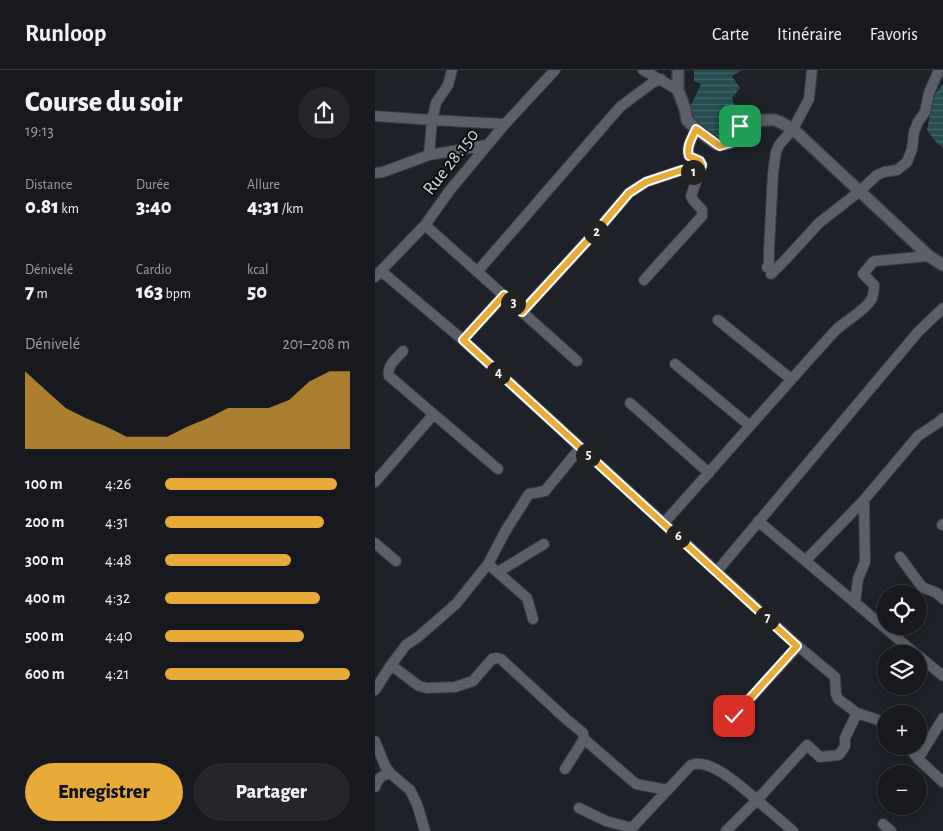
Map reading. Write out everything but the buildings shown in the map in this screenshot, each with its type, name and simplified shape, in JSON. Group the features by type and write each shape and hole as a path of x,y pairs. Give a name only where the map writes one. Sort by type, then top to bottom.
{"street":[{"path":"429,155 432,120 436,103 448,85 452,70"},
{"name":"Rue 28.150","path":"378,274 425,225 450,190 487,145 555,70"},
{"path":"643,70 678,90"},
{"path":"678,70 678,90 687,120 715,144 720,146 733,142 739,128 744,124 768,119 785,124 793,129 929,256 943,265"},
{"path":"812,70 809,99 793,129 779,145 776,152 773,173 769,271 785,260 819,223 860,192 877,175 897,170 907,162 912,149 914,132 925,112 929,93 939,70"},
{"path":"477,272 620,107 652,83 661,79"},
{"path":"375,116 505,124"},
{"path":"644,280 702,216 701,210 691,196 702,165 700,161 689,156 688,153 696,129"},
{"path":"375,173 383,172 429,155 487,145"},
{"path":"522,312 629,193 646,182 682,170 689,170 699,175"},
{"path":"425,225 577,361"},
{"path":"665,523 791,379 841,325 865,307 871,300 874,285 863,274 873,262 929,256"},
{"path":"378,274 463,340 665,523 797,646 835,677 839,699 857,713 877,720"},
{"path":"463,340 504,295"},
{"path":"717,571 918,332 943,308"},
{"path":"718,320 791,379"},
{"path":"403,351 389,367 389,376 498,468"},
{"path":"675,364 750,426"},
{"path":"630,403 709,473"},
{"path":"375,482 433,415"},
{"path":"806,560 864,500 918,436 942,422"},
{"path":"375,690 406,646 456,604 488,564 506,530 529,494 545,491 580,448"},
{"path":"855,602 858,579 865,562 864,500"},
{"path":"759,521 905,645"},
{"path":"375,543 396,561"},
{"path":"498,572 544,544"},
{"path":"900,557 923,587 937,593 943,599"},
{"path":"488,564 527,598 533,619"},
{"path":"734,716 797,646"},
{"path":"391,665 419,686 427,688 455,687 473,681 492,659 501,659 583,733 584,739 636,784 667,790"},
{"path":"927,663 943,676"},
{"path":"726,831 807,745 820,757 839,754 845,746 845,738 857,713"},
{"path":"918,759 943,718"},
{"path":"565,769 584,739"},
{"path":"375,741 385,766 390,773 410,790 417,804 425,831"},
{"path":"915,755 943,782"},
{"path":"579,808 606,822 632,828 695,763 723,772 793,831"},
{"path":"375,787 379,778 390,773"}],"shaded area":[{"path":"694,70 742,70 732,76 740,88 732,98 737,113 742,112 744,118 732,128 731,136 716,141 687,113 701,84 694,81"},
{"path":"943,83 943,148 927,130 934,96"}],"route":[{"path":"734,716 797,646 665,523 463,340 504,295 522,312 629,193 646,182 682,170 689,170 699,175 702,165 700,161 689,156 688,153 696,129 720,146 732,143 735,140 740,126"}]}
